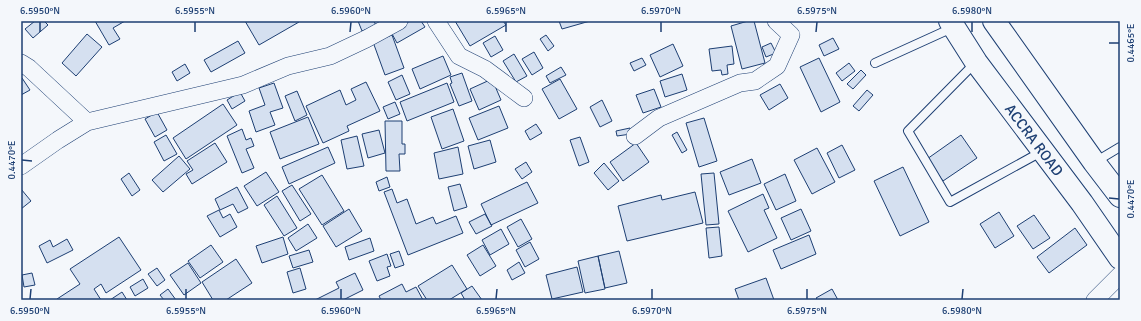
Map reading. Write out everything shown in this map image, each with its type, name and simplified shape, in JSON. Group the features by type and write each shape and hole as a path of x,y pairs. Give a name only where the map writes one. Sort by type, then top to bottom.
{"main road":[{"path":"994,21 1094,162 1120,196"},
{"name":"ACCRA ROAD","path":"952,24 976,62 1082,203 1120,258"}],"street":[{"path":"21,166 87,122 242,85 288,66 330,56 366,39 398,21"},
{"path":"436,21 459,56 485,69 524,98"},
{"path":"635,136 659,118 740,83 755,80 777,66 791,36 776,21"},
{"path":"21,63 29,68 87,122"},
{"path":"1095,300 1120,275"}],"lane":[{"path":"875,63 952,24"},
{"path":"976,62 908,132 950,202 1043,151"},
{"path":"1094,162 1120,147"}],"building":[{"path":"35,21 44,21 48,25 33,38 25,29"},
{"path":"95,21 125,21 113,28 120,39 109,45"},
{"path":"245,21 298,21 299,22 259,45"},
{"path":"358,21 374,21 376,26 362,31"},
{"path":"410,21 421,21 425,27 397,43 391,32"},
{"path":"455,21 503,21 506,25 470,46"},
{"path":"559,21 590,21 562,29"},
{"path":"748,21 754,21 765,63 742,69 731,26"},
{"path":"87,34 102,47 76,76 62,63"},
{"path":"392,35 404,68 385,75 373,42"},
{"path":"546,35 554,46 548,51 540,39"},
{"path":"495,36 503,50 491,57 483,43"},
{"path":"833,38 839,49 824,56 819,45"},
{"path":"238,41 245,53 211,72 204,60"},
{"path":"771,43 776,53 766,57 762,47"},
{"path":"673,44 683,66 660,77 650,55"},
{"path":"732,46 734,64 727,65 728,74 722,75 721,70 712,71 709,49"},
{"path":"534,52 543,68 532,75 522,59"},
{"path":"514,54 527,76 516,82 503,61"},
{"path":"443,56 451,75 420,89 412,69"},
{"path":"642,58 646,65 634,71 630,63"},
{"path":"819,58 840,102 821,112 800,67"},
{"path":"849,63 855,71 842,81 836,73"},
{"path":"185,64 190,73 177,81 172,72"},
{"path":"561,67 566,75 550,83 546,76"},
{"path":"861,70 866,75 853,89 847,84"},
{"path":"462,73 472,101 459,106 450,84 452,83 450,77"},
{"path":"682,74 687,90 665,97 660,81"},
{"path":"402,75 410,94 396,100 388,82"},
{"path":"22,78 30,90 21,95 21,79"},
{"path":"492,79 501,100 479,110 470,89"},
{"path":"560,79 577,109 559,119 542,89"},
{"path":"366,82 380,111 347,126 349,131 323,143 306,106 340,90 346,105 356,100 351,89"},
{"path":"274,83 283,108 270,112 275,125 256,132 249,111 265,105 259,88"},
{"path":"447,83 454,102 407,121 400,102"},
{"path":"780,84 788,98 769,110 760,95"},
{"path":"654,89 661,107 643,113 636,95"},
{"path":"867,90 873,95 859,111 853,106"},
{"path":"297,91 307,115 295,121 285,96"},
{"path":"240,92 245,101 232,109 227,100"},
{"path":"602,100 612,121 600,127 590,107"},
{"path":"395,102 400,114 388,119 383,107"},
{"path":"223,104 237,125 186,159 173,138"},
{"path":"499,106 508,128 478,140 469,118"},
{"path":"453,109 464,141 442,149 431,117"},
{"path":"157,112 167,130 155,137 145,119"},
{"path":"308,117 319,144 280,159 270,132"},
{"path":"704,118 717,161 699,167 686,123"},
{"path":"385,121 402,121 402,144 405,144 405,154 399,154 400,171 386,171"},
{"path":"536,124 542,133 530,140 525,131"},
{"path":"630,128 631,134 617,136 616,131"},
{"path":"242,129 246,140 251,138 254,146 246,149 254,168 242,173 227,136"},
{"path":"379,130 385,153 368,158 362,134"},
{"path":"677,132 687,150 682,153 672,135"},
{"path":"166,135 177,154 164,161 154,142"},
{"path":"961,135 977,158 943,181 927,159"},
{"path":"357,136 364,166 347,169 341,140"},
{"path":"580,137 589,162 579,166 570,140"},
{"path":"490,140 496,162 474,169 468,146"},
{"path":"215,143 227,162 192,184 186,174 193,170 187,161"},
{"path":"636,143 649,162 623,181 610,162"},
{"path":"842,145 855,170 839,178 827,153"},
{"path":"328,147 335,163 289,184 282,167"},
{"path":"458,147 463,174 439,179 434,153"},
{"path":"817,148 835,182 812,194 794,160"},
{"path":"179,156 190,169 163,192 152,180"},
{"path":"752,159 761,183 729,195 720,172"},
{"path":"526,162 532,172 522,179 515,169"},
{"path":"604,163 619,181 608,190 594,173"},
{"path":"903,167 929,222 900,236 874,181"},
{"path":"266,172 279,192 257,206 244,186"},
{"path":"129,173 140,190 132,196 121,179"},
{"path":"714,173 719,224 706,225 701,174"},
{"path":"785,174 796,201 776,210 764,184"},
{"path":"322,175 344,211 322,225 299,189"},
{"path":"387,177 390,187 379,191 376,182"},
{"path":"527,182 538,203 491,225 481,204"},
{"path":"460,184 467,207 454,211 448,187"},
{"path":"292,185 311,214 300,221 282,191"},
{"path":"237,187 248,208 238,213 233,204 220,210 215,199"},
{"path":"21,189 31,201 21,209"},
{"path":"392,189 397,203 407,199 416,224 433,217 436,224 456,216 463,233 408,255 384,192"},
{"path":"695,192 703,223 627,241 618,206 661,195 662,200"},
{"path":"763,194 769,208 764,210 777,238 748,252 728,211"},
{"path":"277,196 297,228 284,236 264,205"},
{"path":"349,209 362,231 336,247 323,226"},
{"path":"801,209 811,231 791,240 781,218"},
{"path":"219,210 223,218 230,214 237,227 220,237 207,216"},
{"path":"999,212 1014,236 995,248 980,224"},
{"path":"485,214 492,226 476,234 469,222"},
{"path":"1034,215 1050,238 1033,249 1017,226"},
{"path":"521,219 532,239 518,247 507,227"},
{"path":"308,224 317,238 296,251 288,238"},
{"path":"719,227 722,256 709,258 706,228"},
{"path":"1075,228 1087,245 1049,273 1037,257"},
{"path":"501,229 509,244 490,255 482,240"},
{"path":"809,235 816,254 781,269 773,250"},
{"path":"119,237 141,270 106,293 101,284 94,289 101,300 58,300 57,299 80,284 70,269"},
{"path":"283,237 288,254 262,263 256,246"},
{"path":"370,238 374,251 349,260 345,247"},
{"path":"67,239 73,250 47,263 39,246 50,240 53,247"},
{"path":"530,242 539,259 525,267 516,250"},
{"path":"211,245 223,262 200,278 188,261"},
{"path":"483,245 496,266 480,276 467,255"},
{"path":"309,250 313,262 293,268 289,256"},
{"path":"399,251 404,265 395,268 390,254"},
{"path":"619,251 627,283 605,288 598,256"},
{"path":"387,254 391,266 387,267 390,276 377,281 369,261"},
{"path":"598,256 605,289 585,293 578,261"},
{"path":"236,259 252,283 226,300 213,300 202,282"},
{"path":"519,262 525,273 512,280 507,270"},
{"path":"188,263 201,283 184,295 170,275"},
{"path":"452,265 467,289 449,300 427,300 418,286"},
{"path":"577,267 583,292 552,299 546,275"},
{"path":"157,268 165,280 157,286 148,274"},
{"path":"300,268 306,289 293,293 287,272"},
{"path":"32,273 35,285 24,287 22,275"},
{"path":"355,273 363,290 343,300 315,300 339,288 336,282"},
{"path":"766,278 774,300 739,300 735,289"},
{"path":"143,279 148,288 135,296 130,287"},
{"path":"402,284 406,292 416,287 423,300 381,300 379,296"},
{"path":"472,286 482,300 465,300 461,293"},
{"path":"168,289 176,300 164,300 160,295"},
{"path":"832,289 838,300 818,300 816,298"},
{"path":"122,292 127,300 110,300"}]}
